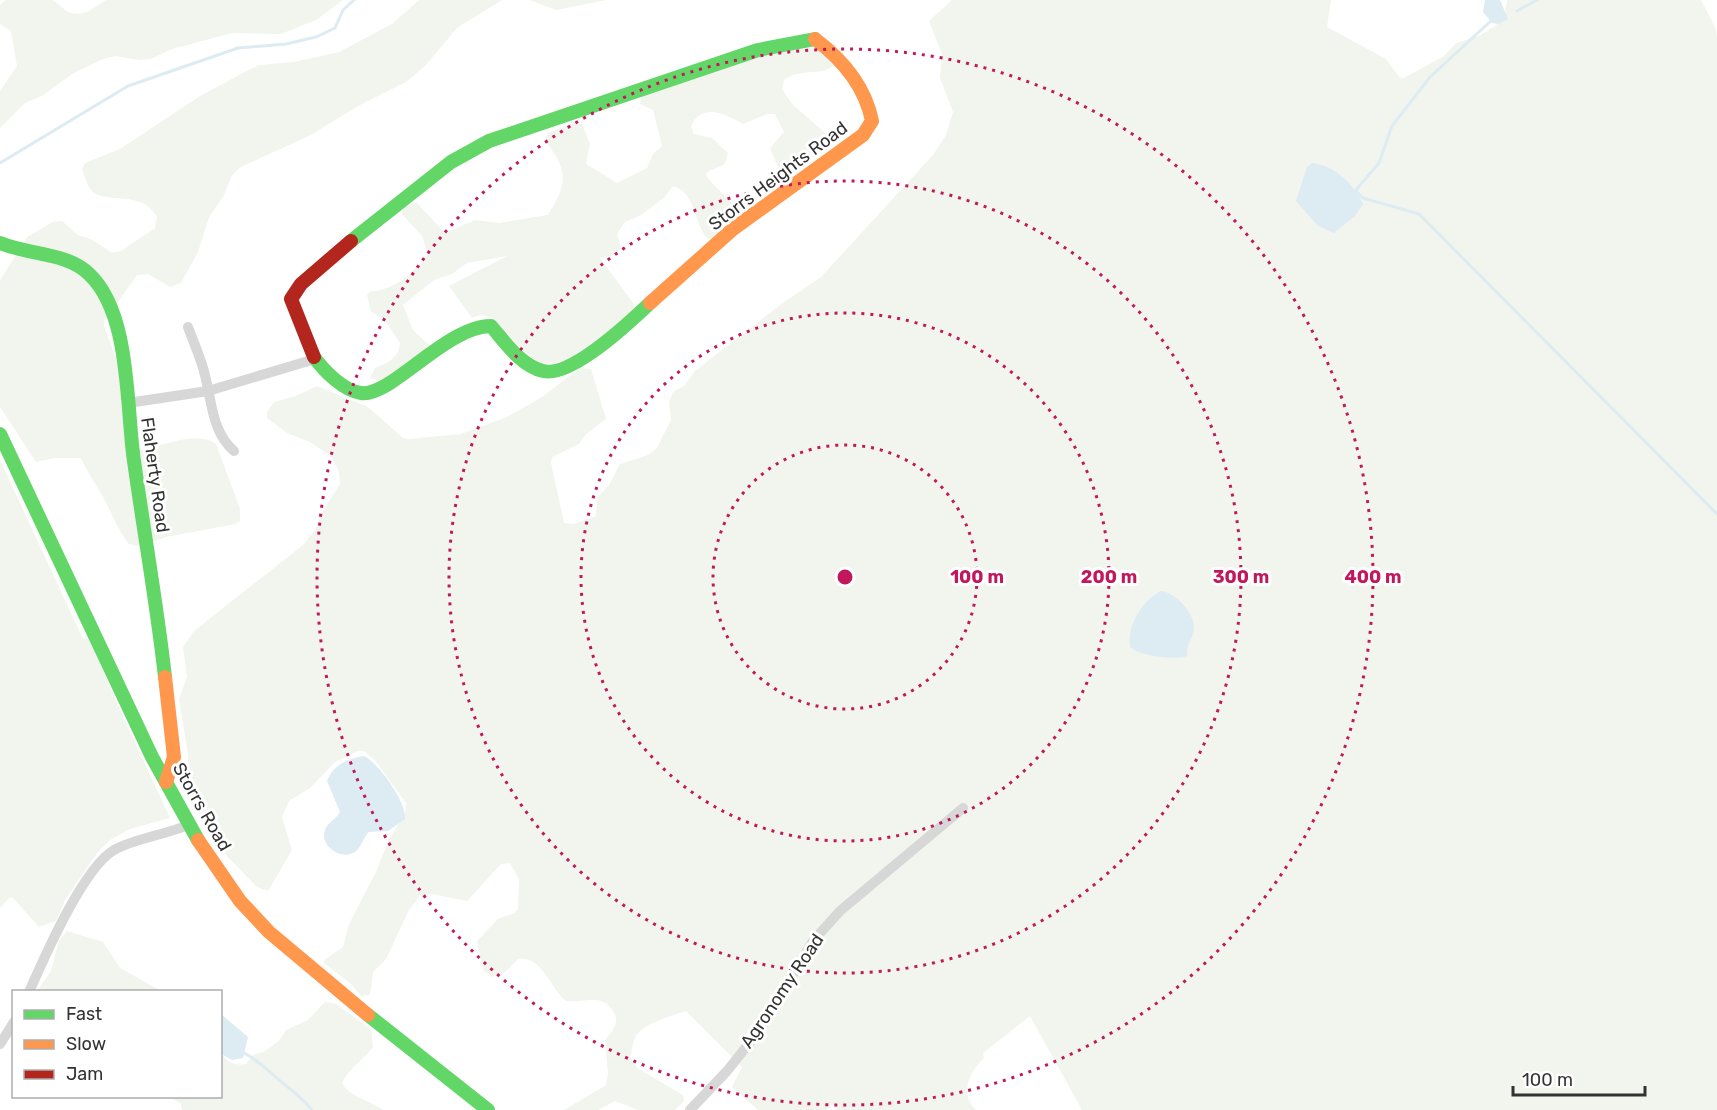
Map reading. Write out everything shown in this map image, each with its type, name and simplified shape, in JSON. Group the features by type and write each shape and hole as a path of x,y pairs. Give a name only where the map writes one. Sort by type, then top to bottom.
{"street":[{"name":"Storrs Heights Road","path":"815,39 831,49 871,104 873,121 863,135 779,193 730,231 620,329 566,368 549,372 531,367 491,326 477,326 457,335 381,388 363,394 346,388 315,359 291,298 300,284 451,162 489,141 758,50 792,41 815,39"},
{"name":"Flaherty Road","path":"0,243 28,254 64,260 91,274 108,304 121,348 127,380 128,403 174,759 166,782"},
{"path":"188,327 222,440 234,451"},
{"path":"128,403 208,391 315,359"},
{"name":"Storrs Road","path":"0,434 188,825 240,901 313,972 488,1110"},
{"name":"Agronomy Road","path":"690,1110 727,1071 759,1030 813,941 840,911 963,808"},
{"path":"30,990 45,952 68,911 106,856 126,846 188,825"},
{"path":"0,1044 12,1025"}],"shaded area":[{"path":"6,0 53,0 65,10 76,14 87,12 106,0 343,0 316,20 281,34 232,33 172,49 151,59 139,60 115,56 103,59 72,74 42,96 25,103 0,128 0,91 17,66 11,31 0,24 0,5"},
{"path":"419,0 502,0 457,28 425,66 406,82 360,105 309,136 241,167 232,175 223,197 209,217 198,252 181,283 170,287 148,274 137,275 105,320 104,326 118,363 136,446 141,450 199,438 216,444 240,509 240,521 235,524 166,537 141,546 129,544 81,458 55,458 36,462 0,407 0,280 27,237 53,222 62,221 78,235 93,240 112,253 121,251 155,228 157,217 151,208 143,203 106,197 92,191 82,169 85,163 120,149 200,96 259,65 294,62 339,52 392,24"},
{"path":"530,0 606,0 556,10"},
{"path":"952,0 1331,0 1327,27 1386,59 1400,78 1404,78 1444,56 1456,43 1479,36 1504,20 1507,0 1701,0 1716,29 1717,39 1717,1110 1082,1110 1030,1016 983,1053 984,1058 970,1076 967,1090 971,1104 976,1110 838,1110 834,1104 826,1110 758,1110 732,1087 742,1067 686,1011 644,1028 634,1040 630,1057 637,1068 683,1095 684,1101 675,1110 638,1110 615,1101 598,1110 564,1110 606,1085 608,1073 605,1040 615,1027 616,1019 609,1005 604,1002 598,1000 566,1001 540,967 526,959 518,959 505,972 492,977 483,970 477,941 498,919 518,909 519,879 510,863 501,864 467,901 432,894 420,896 409,910 386,959 373,972 370,995 361,996 351,984 324,963 324,960 343,947 349,924 376,872 389,839 405,814 406,803 374,759 364,751 358,751 335,762 310,788 289,801 282,817 292,850 268,891 257,887 227,856 199,813 189,791 188,754 179,699 187,677 183,647 194,631 303,545 315,530 324,509 340,484 339,472 331,456 310,442 287,433 267,418 267,412 274,402 296,396 317,386 368,407 403,438 461,434 507,417 542,397 580,368 591,369 606,419 586,434 579,444 552,457 551,463 564,523 574,524 596,516 597,498 609,485 620,464 648,455 657,448 671,420 669,402 673,392 684,386 695,371 780,305 821,277 933,155 946,135 953,112 940,78 942,54 929,21"},
{"path":"1485,0 1500,0 1508,19 1498,24 1492,23 1483,12"},
{"path":"808,44 828,54 833,66 822,71 791,76 784,80 782,89 792,104 830,137 834,144 784,175 780,172 770,148 784,132 775,114 767,114 743,124 715,112 701,114 691,126 694,134 712,138 728,153 725,164 707,172 706,175 741,215 711,241 701,229 687,196 673,186 664,198 641,215 625,222 617,234 621,248 612,256 600,258 636,307 591,346 561,362 545,363 532,358 521,349 493,319 483,315 472,318 449,286 507,256 467,263 452,274 434,280 403,305 413,330 429,345 426,350 380,381 370,378 375,368 388,362 398,353 400,343 384,319 371,312 367,295 371,291 396,284 428,255 422,236 402,214 403,208 416,202 445,233 475,220 499,223 548,215 559,195 563,178 562,169 545,141 548,133 574,123 582,124 590,144 586,164 617,183 647,168 653,154 662,146 653,110 640,104 641,96 792,46"},
{"path":"1312,163 1336,172 1349,183 1363,204 1355,216 1334,233 1318,226 1296,201 1307,167"},
{"path":"0,460 83,639 89,637 170,818 130,829 110,840 97,853 65,900 56,921 39,927 13,898 9,898 0,908"},
{"path":"1161,591 1178,599 1191,616 1194,628 1187,656 1174,658 1157,656 1130,647 1131,630 1137,614 1154,595"},
{"path":"364,756 391,784 402,803 405,819 388,831 369,832 356,851 344,855 333,851 325,842 326,827 340,812 327,781 337,766"},
{"path":"67,931 103,942 120,968 159,990 38,990 51,971 59,941"},
{"path":"325,1002 336,1004 371,1029 373,1047 348,1073 342,1083 354,1095 383,1110 182,1110 181,1104 172,1098 222,1098 222,1054 231,1062 246,1064 253,1055 265,1051 279,1041 286,1030 308,1020"},
{"path":"222,1015 248,1037 243,1058 232,1060 222,1055"}],"waterway":[{"path":"0,163 128,86 238,48 286,44 316,37 335,28 343,10 354,0"},
{"path":"1517,11 1537,0"},
{"path":"1355,191 1379,163 1392,126 1430,77 1493,19"},
{"path":"1356,191 1363,198 1419,214 1717,514"},
{"path":"244,1053 258,1062 312,1110"}],"traffic: fast":[{"path":"351,241 451,162 489,141 758,50 815,39"},
{"path":"0,243 59,258 80,267 103,291 113,312 124,362 131,439 165,677"},
{"path":"314,357 341,384 361,393 373,392 387,385 456,337 474,329 491,326 514,353 528,364 543,371 555,371 569,366 600,347 650,303"},
{"path":"0,434 152,757 198,840"},
{"path":"368,1015 488,1110"}],"traffic: slow":[{"path":"650,303 733,229 863,135 872,121 869,108 858,85 835,56 815,39"},
{"path":"165,677 174,757 166,782"},
{"path":"198,840 240,901 269,932 368,1015"}],"traffic: jam":[{"path":"314,357 291,299 301,284 351,241"}]}
